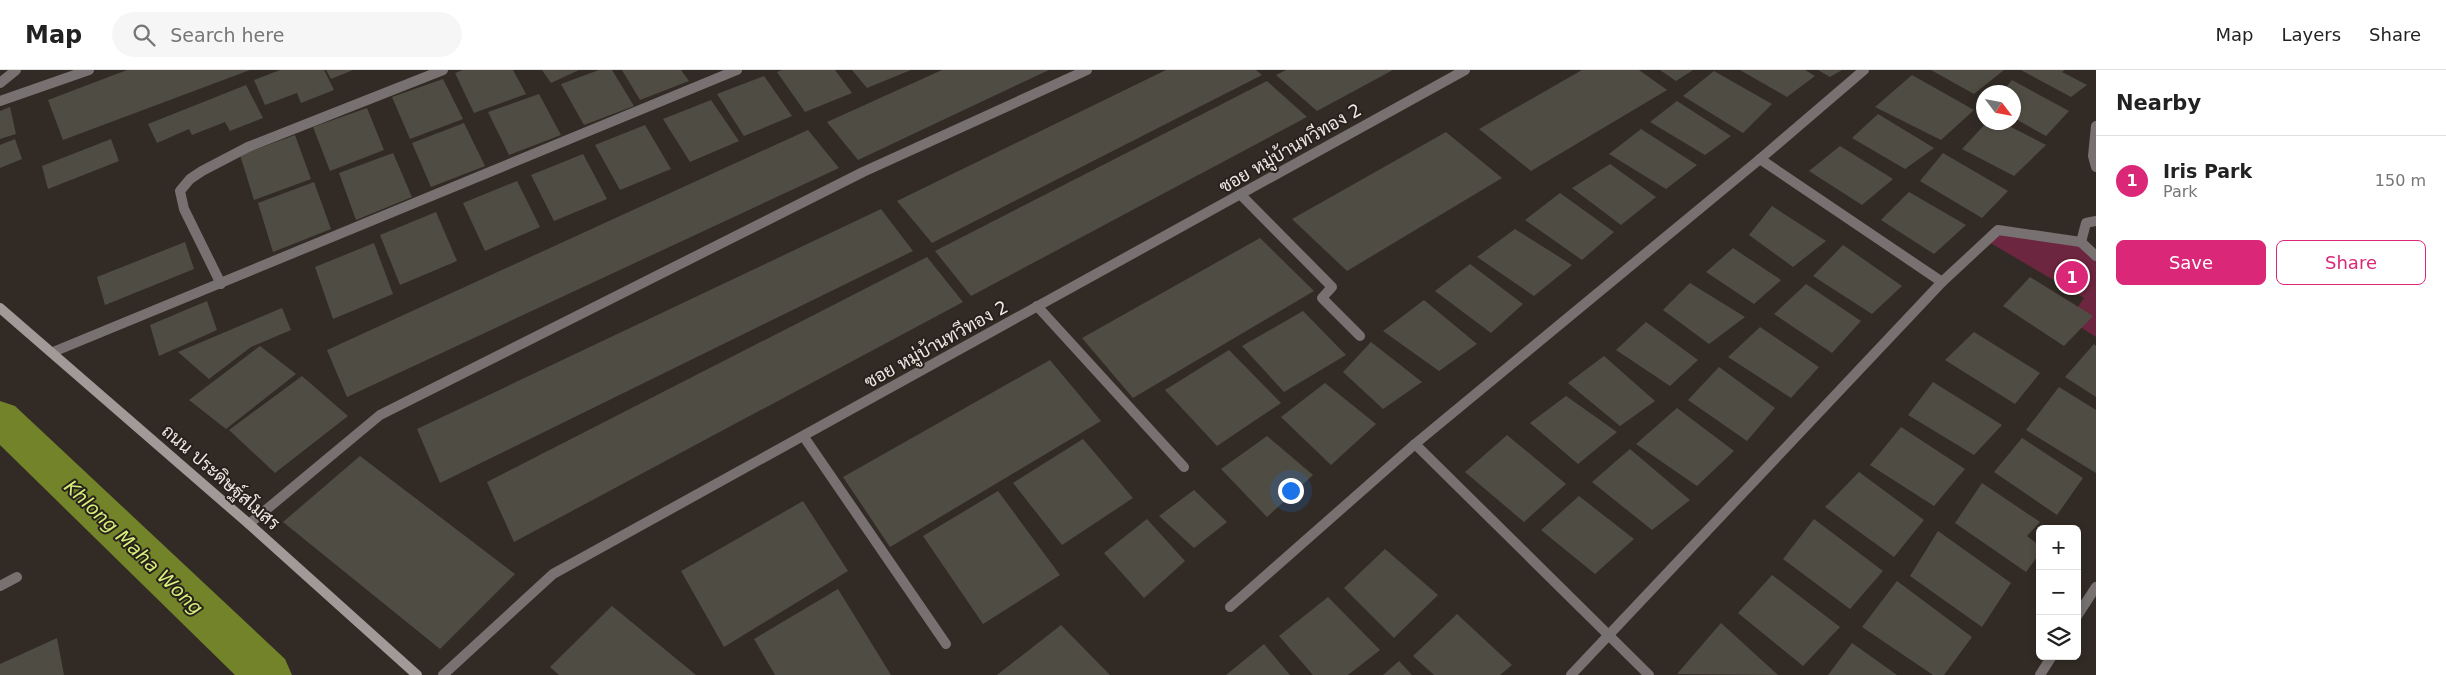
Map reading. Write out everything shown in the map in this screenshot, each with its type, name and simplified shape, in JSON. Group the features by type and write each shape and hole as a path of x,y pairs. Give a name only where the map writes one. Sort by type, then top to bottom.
{"street":[{"path":"0,83 16,70"},
{"path":"0,101 89,70"},
{"path":"221,284 184,209 180,192 190,180 248,147 443,70"},
{"path":"53,352 737,70"},
{"path":"249,524 380,415 863,172 1087,70"},
{"name":"ซอย หมู่บ้านทวีทอง 2","path":"443,675 553,574 804,438 1037,306 1465,70"},
{"path":"1230,607 1414,444 1760,159 1864,70"},
{"path":"2096,126 2093,156 2096,167"},
{"path":"1760,159 1942,282"},
{"path":"1241,195 1332,287 1322,298 1360,336"},
{"path":"2081,242 2086,223 2096,221"},
{"path":"1571,675 1609,637 1942,282 1998,230 2081,242 2096,256"},
{"path":"1037,306 1184,467"},
{"name":"ถนน ประดิษฐ์สโมสร","path":"0,308 249,524 417,675"},
{"path":"804,438 946,644"},
{"path":"1414,444 1648,675"},
{"path":"0,586 17,577"},
{"path":"2078,615 2096,587"},
{"path":"2040,675 2049,660"}],"shaded area":[{"path":"1998,230 2081,242 2096,256 2096,337 2069,320 2084,298 1987,241"}],"building":[{"path":"127,70 250,70 63,140 48,100"},
{"path":"280,70 324,70 334,90 301,103 297,93 265,105 254,80"},
{"path":"326,70 353,70 331,79"},
{"path":"463,70 513,70 526,94 474,113 455,73"},
{"path":"542,70 579,70 551,83"},
{"path":"599,70 612,70 634,106 584,125 561,84"},
{"path":"622,70 681,70 689,81 640,100"},
{"path":"782,70 835,70 852,93 805,112 777,72"},
{"path":"852,70 911,70 867,88"},
{"path":"942,70 1049,70 858,160 827,122"},
{"path":"1166,70 1256,70 1262,75 932,243 897,201"},
{"path":"1286,70 1393,70 1317,111 1276,75"},
{"path":"1582,70 1639,70 1667,90 1531,171 1479,129"},
{"path":"1660,70 1693,70 1676,81"},
{"path":"1740,70 1805,70 1815,76 1787,97"},
{"path":"1818,70 1842,70 1830,77"},
{"path":"1931,70 2004,70 1985,85 1976,85 1976,92 1974,94"},
{"path":"2021,70 2065,70 2062,72 2087,85 2071,97"},
{"path":"1714,71 1772,104 1743,133 1683,96"},
{"path":"1912,75 1974,110 1941,140 1875,107"},
{"path":"764,76 792,116 744,136 717,94"},
{"path":"443,79 463,119 410,139 392,97"},
{"path":"2012,80 2069,111 2046,136 2021,122 2021,85 2008,85"},
{"path":"1267,81 1307,117 971,296 935,251"},
{"path":"246,85 263,118 230,131 225,122 192,135 189,129 157,143 148,124"},
{"path":"539,94 561,135 509,155 488,112"},
{"path":"711,100 739,141 690,162 663,119"},
{"path":"1677,101 1731,136 1705,155 1650,122"},
{"path":"10,107 16,134 0,139 0,111"},
{"path":"367,108 384,150 330,171 313,127"},
{"path":"1878,114 1934,148 1905,169 1852,138"},
{"path":"464,123 485,166 431,187 412,143"},
{"path":"645,125 671,169 620,190 595,145"},
{"path":"1641,129 1697,165 1666,189 1609,154"},
{"path":"808,130 839,168 347,397 327,350"},
{"path":"1980,130 2017,130 2046,145 2014,176 1962,149"},
{"path":"1446,132 1502,178 1347,271 1292,219"},
{"path":"295,135 311,179 254,200 240,155"},
{"path":"15,139 22,159 0,168 0,145"},
{"path":"111,139 119,161 48,189 42,166"},
{"path":"1840,146 1893,179 1862,205 1809,171"},
{"path":"393,153 412,197 356,220 339,173"},
{"path":"1943,153 2008,191 1982,218 1920,181"},
{"path":"583,154 607,199 554,221 531,175"},
{"path":"1610,164 1656,197 1621,225 1572,188"},
{"path":"517,181 540,227 485,251 463,203"},
{"path":"314,182 331,229 273,252 258,203"},
{"path":"1909,192 1966,225 1934,254 1881,220"},
{"path":"1560,193 1614,232 1582,260 1525,220"},
{"path":"1772,206 1826,241 1793,267 1749,235"},
{"path":"881,209 913,251 440,483 417,429"},
{"path":"436,212 457,261 400,285 380,235"},
{"path":"1515,229 1572,265 1534,296 1477,257"},
{"path":"1260,238 1314,291 1133,398 1082,338"},
{"path":"185,242 194,269 105,305 97,277"},
{"path":"374,243 393,294 333,319 315,267"},
{"path":"1843,245 1902,286 1872,314 1813,276"},
{"path":"1733,248 1781,280 1754,304 1706,272"},
{"path":"927,257 963,302 514,542 487,482"},
{"path":"1470,264 1523,304 1491,333 1435,291"},
{"path":"2030,277 2093,316 2064,346 2003,306"},
{"path":"1690,283 1745,317 1709,344 1663,310"},
{"path":"1806,284 1861,321 1832,353 1774,314"},
{"path":"1424,300 1477,344 1439,371 1383,331"},
{"path":"207,301 217,330 159,356 150,325"},
{"path":"282,308 291,330 251,347 209,379 178,352"},
{"path":"1303,311 1346,355 1284,392 1242,346"},
{"path":"1646,322 1698,360 1670,386 1616,350"},
{"path":"1760,327 1819,367 1791,398 1728,357"},
{"path":"1974,332 2040,373 2015,404 1945,360"},
{"path":"1371,342 1422,382 1383,409 1343,372"},
{"path":"2094,344 2096,346 2096,397 2065,377"},
{"path":"260,346 296,374 226,429 189,400"},
{"path":"1229,350 1281,403 1217,446 1165,390"},
{"path":"1604,356 1655,401 1620,426 1568,383"},
{"path":"1050,360 1101,421 890,547 843,477"},
{"path":"1719,367 1775,408 1747,441 1688,400"},
{"path":"302,376 348,416 275,473 229,430"},
{"path":"1933,382 2002,425 1974,455 1908,415"},
{"path":"1325,383 1376,424 1331,465 1281,417"},
{"path":"2059,387 2096,410 2096,473 2026,430"},
{"path":"1566,396 1617,432 1578,464 1530,423"},
{"path":"1677,408 1734,451 1697,486 1636,444"},
{"path":"1901,427 1965,469 1934,506 1870,465"},
{"path":"1507,435 1566,484 1524,522 1465,472"},
{"path":"1267,436 1313,475 1267,517 1221,469"},
{"path":"2022,438 2083,478 2057,515 1994,472"},
{"path":"1083,439 1133,498 1062,545 1013,483"},
{"path":"1630,449 1690,500 1652,530 1592,482"},
{"path":"360,456 515,574 440,649 283,522"},
{"path":"1859,472 1924,520 1894,557 1825,507"},
{"path":"1982,483 2040,522 2027,536 2036,543 2036,558 2026,572 1955,523"},
{"path":"1194,490 1227,522 1194,548 1159,516"},
{"path":"998,491 1060,575 983,624 923,536"},
{"path":"1579,496 1634,539 1595,574 1541,530"},
{"path":"803,501 848,571 724,647 681,571"},
{"path":"1147,519 1185,561 1144,598 1104,553"},
{"path":"1814,519 1883,571 1850,609 1783,559"},
{"path":"1938,531 2011,583 1982,627 1910,576"},
{"path":"1385,549 1438,595 1394,638 1344,588"},
{"path":"1772,575 1840,627 1803,666 1738,613"},
{"path":"1897,581 1972,637 1944,675 1933,675 1862,627"},
{"path":"838,589 891,675 775,675 754,639"},
{"path":"1328,597 1380,650 1348,675 1313,675 1279,636"},
{"path":"612,606 696,675 559,675 550,667"},
{"path":"1457,614 1512,665 1500,675 1434,675 1413,656"},
{"path":"1721,623 1778,675 1677,674"},
{"path":"1061,625 1110,675 997,675"},
{"path":"57,638 64,675 0,675 0,664"},
{"path":"1852,643 1897,675 1828,675"},
{"path":"1264,644 1290,675 1226,675"},
{"path":"1399,661 1412,675 1383,675"}],"waterway":[{"name":"Khlong Maha Wong","path":"0,418 268,675"}],"place":[{"name":"Iris Park","path":"2072,277"}]}
